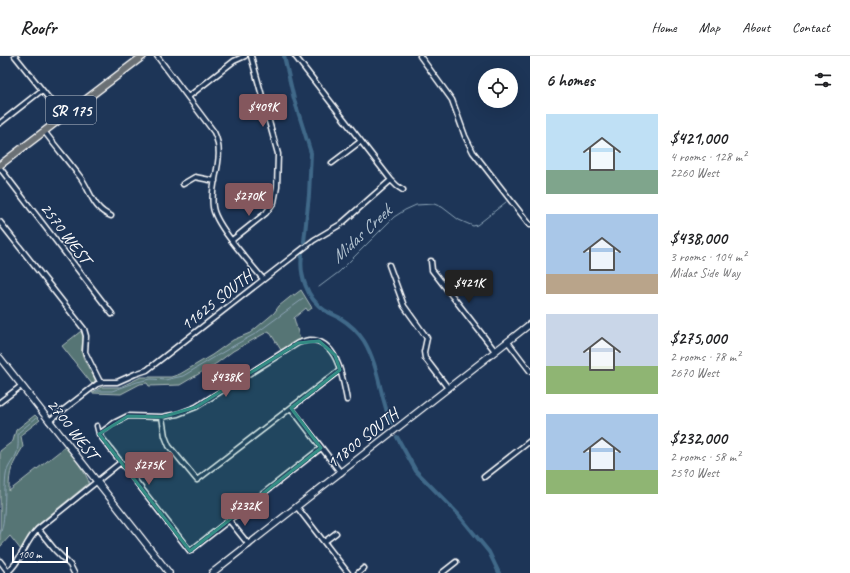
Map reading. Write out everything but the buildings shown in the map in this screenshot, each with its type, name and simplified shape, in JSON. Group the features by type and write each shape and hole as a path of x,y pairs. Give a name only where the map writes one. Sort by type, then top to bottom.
{"main road":[{"name":"SR 175","path":"0,165 140,57"},
{"name":"11800 SOUTH","path":"212,573 530,324"},
{"name":"2700 WEST","path":"0,358 169,573"}],"street":[{"path":"15,56 63,116"},
{"path":"156,56 210,125 217,139 219,157 212,202 214,212 218,222 264,280"},
{"path":"188,97 234,61 244,56"},
{"path":"232,240 266,213 272,206 277,192 278,154 251,56"},
{"path":"295,56 391,180 403,190"},
{"path":"420,56 449,95 456,109 464,136 473,152 530,225"},
{"path":"0,123 42,90"},
{"path":"44,131 81,178 94,202 102,211 111,216"},
{"path":"332,163 361,141"},
{"name":"2570 WEST","path":"0,168 112,314"},
{"path":"183,184 195,177 215,181"},
{"name":"11625 SOUTH","path":"100,382 117,382 147,370 318,237 341,224 391,180"},
{"path":"0,222 84,329 86,336 85,352 100,382 49,421"},
{"path":"430,261 432,270 495,352"},
{"path":"389,265 404,306 427,338 424,352 425,358 448,388"},
{"path":"99,434 114,423 128,416 162,417 178,414 196,407 298,343 310,340 323,344 335,355 347,400"},
{"path":"508,342 530,371"},
{"path":"162,417 165,436 169,446 197,480 340,370"},
{"path":"0,402 21,386"},
{"path":"291,408 341,472"},
{"path":"97,426 99,434 190,551 321,448"},
{"path":"484,477 530,441"},
{"path":"0,561 8,573 17,562 29,538 38,528 121,462"},
{"path":"297,507 348,573"},
{"path":"229,520 249,545"},
{"path":"38,528 55,550 70,565 74,573"},
{"path":"324,542 336,532"},
{"path":"442,573 456,562"},
{"path":"358,573 364,568"}],"highlighted area":[{"path":"319,341 335,355 340,370 291,408 321,448 190,551 99,434 128,416 162,417 196,407 298,343"}],"green space":[{"path":"301,290 312,308 308,311 306,308 294,318 300,340 281,350 269,331 233,351 217,363 180,385 149,386 147,383 140,384 121,394 92,393 101,387 120,387 141,377 171,377 180,374 212,355 233,340 250,333 274,313 279,306"},
{"path":"81,331 83,336 82,353 95,379 92,384 62,346"},
{"path":"35,415 40,420 21,436 23,447 12,468 9,491 65,447 83,470 89,483 35,527 28,536 21,550 10,536 0,547 0,451 13,441 16,430"}],"waterway":[{"path":"284,56 294,99 311,153 309,195 304,242"},
{"name":"Midas Creek","path":"319,287 339,272 394,217 405,210 416,205 434,204 442,207 459,220 473,226 477,225 506,202"},
{"path":"302,255 301,263 303,278 313,299 324,310 340,318 350,326 364,341 373,361 391,423"},
{"name":"Midas Creek","path":"96,391 112,391 137,382 151,379 165,380 183,376 255,334 303,299"},
{"name":"Midas Creek","path":"0,534 4,514 6,475 17,452 18,433 36,418"},
{"path":"397,437 416,471 458,514 489,552 499,573"}]}
